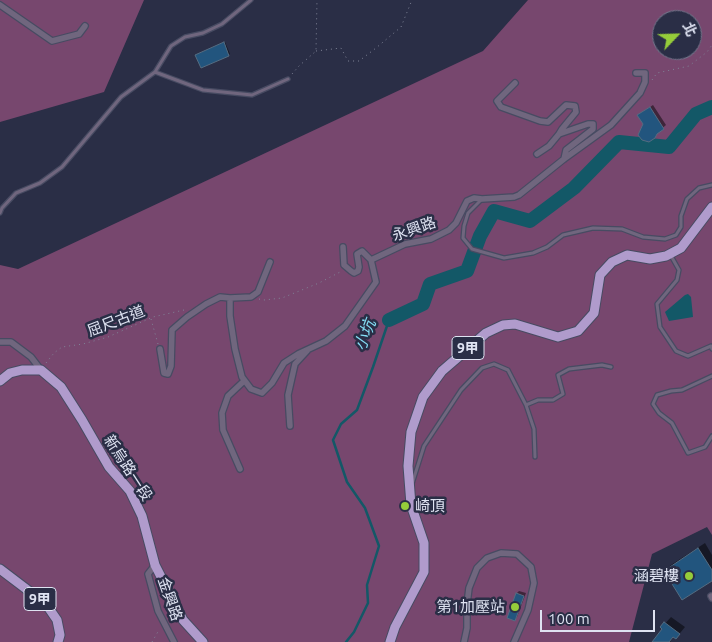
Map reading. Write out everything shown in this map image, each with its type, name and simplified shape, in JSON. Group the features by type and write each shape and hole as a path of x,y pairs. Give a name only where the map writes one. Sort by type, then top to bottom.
{"main road":[{"path":"670,254 681,248 712,207"},
{"name":"9甲","path":"390,642 395,627 424,572 424,543 411,505 408,466 411,432 423,397 442,370 486,333 503,325 515,324 558,337 578,332 594,313 600,275 612,262 626,256 650,259 670,254"},
{"path":"0,381 10,373 22,370 41,370"},
{"name":"新烏路一段","path":"41,370 61,387 109,467 130,492 142,516 155,565 183,620 203,642"},
{"name":"9甲","path":"0,569 46,604 57,620 60,635 58,642"}],"street":[{"path":"0,5 52,41 79,34 85,26"},
{"path":"636,73 645,73 645,82 640,93"},
{"path":"515,83 497,101 501,107 548,122 566,106 575,106 576,112 559,134 549,146 537,154"},
{"name":"永興路","path":"371,260 405,244 431,239 449,230 456,223 467,201 474,198 514,197 520,195 564,159 611,125 640,93"},
{"path":"559,134 593,124 593,129 566,150 564,159"},
{"path":"230,298 230,316 235,349 242,377 251,389 262,393 272,383 284,363 326,341 345,326 376,282 371,260 362,250 357,254 358,271 354,273 344,265 344,247"},
{"path":"160,349 164,373 168,374 171,366 172,330 186,317 220,297 251,297 258,292 270,262"},
{"path":"0,342 12,342 31,356 41,370"},
{"path":"290,426 288,395 295,364 309,350"},
{"path":"240,469 223,430 222,413 228,396 244,381"},
{"path":"464,642 467,628 469,588 477,568 487,558 501,553 518,554 531,567 534,584 528,610 514,642"},
{"name":"金興路","path":"155,565 148,574 158,611 174,642"}],"lane":[{"path":"0,213 2,208 16,193 40,183 62,167 122,97 155,72 171,46 185,37 203,33 222,24 251,0"},
{"path":"155,72 203,90 252,95 288,79"},
{"path":"482,199 468,214 463,238 472,249 504,258 534,253 564,235 593,228 622,229 643,237 665,239 676,235 687,199 699,188 712,185"},
{"path":"670,254 679,270 676,280 657,304 660,327 676,351 682,354 688,356 711,346 712,349"},
{"path":"410,489 424,446 461,390 482,368 494,364 508,370 526,405 534,430 535,457"},
{"path":"526,405 538,400 553,400 562,394 558,375 569,369 602,365 611,367"},
{"path":"712,376 682,390 658,395 653,404 659,413 672,424 688,453 705,447 712,436"}],"path":[{"path":"316,51 317,0"},
{"path":"288,79 316,51 341,48 348,61 359,61 401,27 412,0"},
{"path":"640,93 648,86 656,73 689,66 707,52 712,45"},
{"path":"251,297 264,300 282,298 348,269"},
{"name":"屈尺古道","path":"41,370 54,353 62,347 83,344 108,337 151,318 187,309"},
{"path":"151,318 160,349"},
{"path":"152,642 160,628"}],"shaded area":[{"path":"0,0 144,0 104,92 0,122"},
{"path":"528,0 712,0 712,535 707,527 652,554 629,642 0,642 0,265 18,269 483,51"},
{"path":"688,294 691,297 693,317 669,321 665,312"}],"building":[{"path":"224,42 229,56 201,68 195,55"},
{"path":"650,107 664,129 649,142 642,140 638,135 643,124 637,115"},
{"name":"涵碧樓","path":"698,548 712,570 712,581 682,600 664,571"},
{"name":"第1加壓站","path":"516,593 524,596 515,621 507,618"},
{"path":"664,622 680,634 676,639 673,637 669,642 652,642 662,629 660,627"}],"waterway":[{"name":"小坑","path":"389,320 423,304 430,284 467,271 480,236 494,211 530,221 574,188 619,142 669,147 696,114 712,107"},
{"name":"小坑","path":"346,642 354,632 368,603 367,585 379,546 365,508 347,482 333,440 341,424 357,410 389,320"}],"place":[{"name":"崎頂","path":"405,506"},
{"name":"涵碧樓","path":"689,576"},
{"name":"第1加壓站","path":"515,607"}]}
